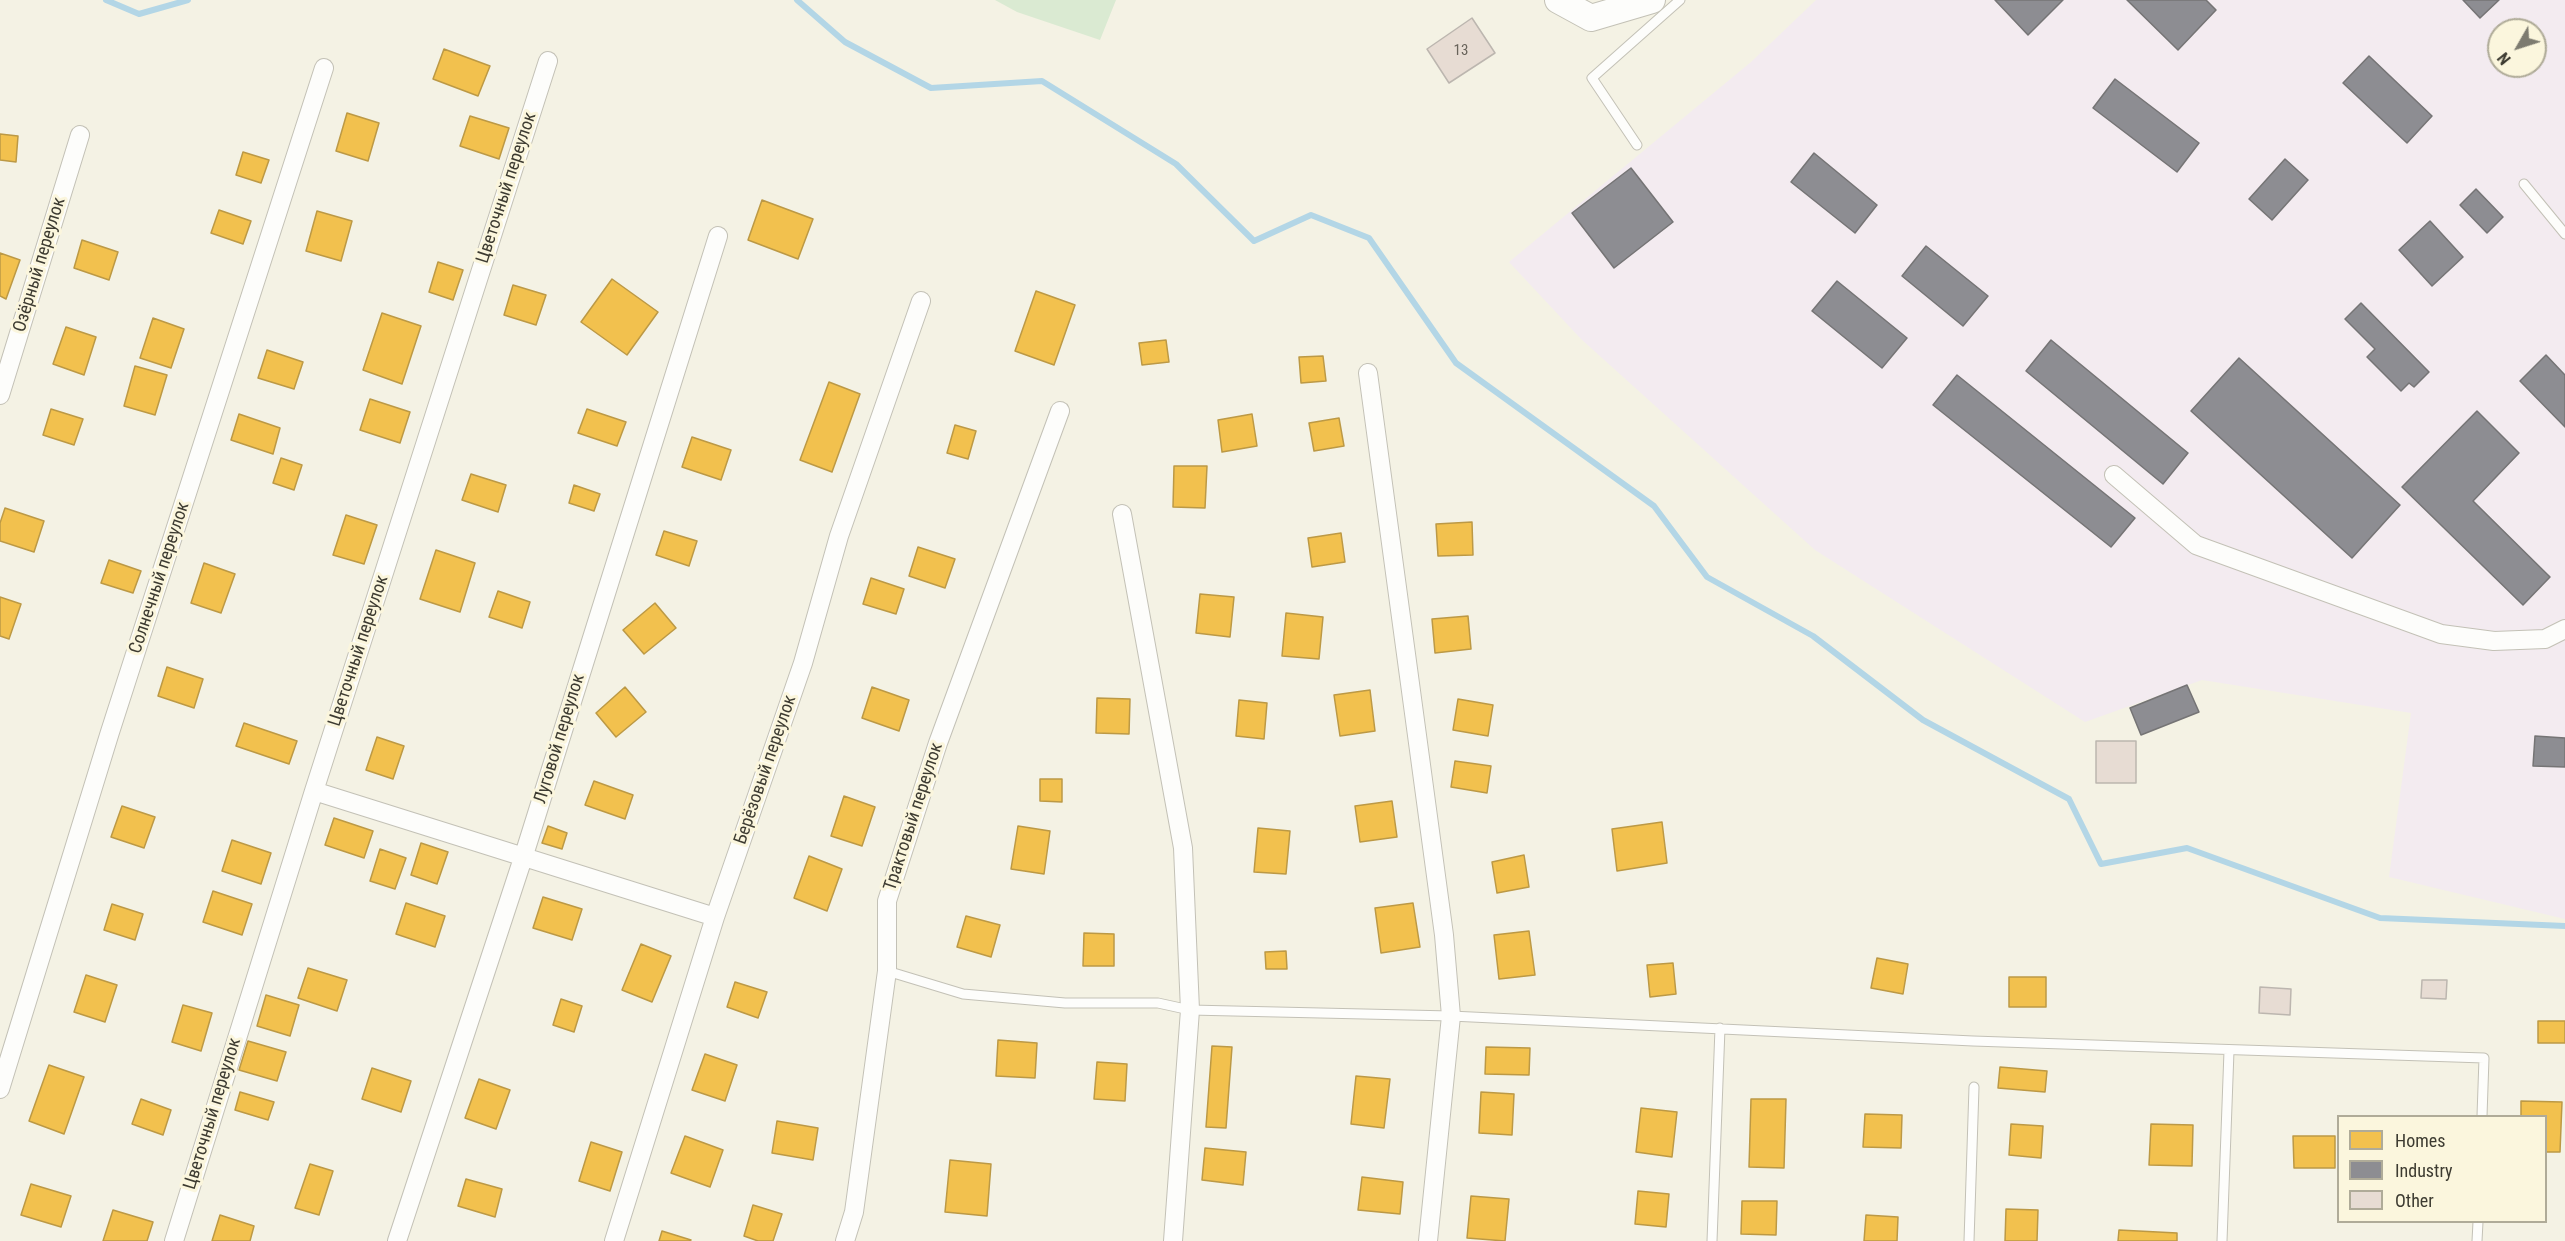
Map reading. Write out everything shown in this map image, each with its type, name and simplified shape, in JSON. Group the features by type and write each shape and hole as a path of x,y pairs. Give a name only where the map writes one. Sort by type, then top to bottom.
{"street":[{"path":"1558,0 1591,18 1652,0"},
{"name":"Цветочный переулок","path":"174,1241 314,791 548,61"},
{"name":"Солнечный переулок","path":"0,1089 110,732 324,68"},
{"name":"Озёрный переулок","path":"0,394 80,135"},
{"name":"Луговой переулок","path":"398,1241 524,855 718,236"},
{"name":"Берёзовый переулок","path":"614,1241 715,917 803,663 839,536 921,301"},
{"path":"1368,373 1444,935 1451,1016 1428,1241"},
{"name":"Трактовый переулок","path":"845,1241 854,1212 887,971 887,901 938,743 1060,411"},
{"path":"2114,475 2196,545 2441,634 2494,641 2545,639 2565,630"},
{"path":"1122,514 1183,848 1190,1010 1173,1241"},
{"path":"314,791 524,855 715,917"}],"lane":[{"path":"1637,145 1592,78 1680,0"},
{"path":"2524,183 2565,234"},
{"path":"887,971 963,994 1065,1003 1158,1003 1190,1010 1451,1016 1973,1041 2484,1059 2482,1115"},
{"path":"1712,1241 1720,1028"},
{"path":"2222,1241 2229,1051"},
{"path":"1969,1241 1974,1087"},
{"path":"2477,1241 2478,1223"}],"shaded area":[{"path":"1816,0 2565,0 2565,919 2389,877 2411,713 2202,680 2085,722 1815,550 1581,339 1509,262 1751,62"}],"green space":[{"path":"995,0 1116,0 1100,40 1017,12"}],"building: Homes":[{"path":"444,49 490,66 478,96 433,79"},
{"path":"347,113 379,123 368,161 336,151"},
{"path":"470,116 509,128 499,159 460,146"},
{"path":"0,134 18,136 16,162 0,160"},
{"path":"243,152 269,160 261,183 236,175"},
{"path":"762,200 813,219 798,259 748,240"},
{"path":"219,210 251,221 243,244 211,233"},
{"path":"317,211 352,221 341,261 306,251"},
{"path":"82,240 118,252 109,280 74,268"},
{"path":"0,253 20,260 6,299 0,296"},
{"path":"438,262 463,270 453,300 429,292"},
{"path":"612,279 658,312 627,355 581,322"},
{"path":"513,285 546,295 536,325 504,315"},
{"path":"1036,291 1075,305 1054,365 1015,351"},
{"path":"382,313 421,326 402,384 363,370"},
{"path":"153,318 184,329 171,368 140,358"},
{"path":"66,327 96,337 84,375 53,364"},
{"path":"1166,340 1169,362 1142,365 1139,343"},
{"path":"267,350 303,362 294,389 258,378"},
{"path":"1323,356 1326,381 1301,383 1299,357"},
{"path":"135,366 167,375 155,415 124,406"},
{"path":"829,382 860,394 832,472 800,460"},
{"path":"370,399 410,412 400,443 360,430"},
{"path":"51,409 83,419 74,445 43,435"},
{"path":"587,409 626,422 617,446 578,433"},
{"path":"239,414 280,428 273,454 231,440"},
{"path":"1252,414 1257,446 1222,452 1218,420"},
{"path":"1339,418 1344,446 1314,451 1309,423"},
{"path":"955,425 976,431 968,459 947,453"},
{"path":"692,437 731,450 721,480 682,467"},
{"path":"281,458 302,465 294,490 273,483"},
{"path":"1174,466 1207,466 1205,508 1173,507"},
{"path":"471,474 506,485 498,512 462,500"},
{"path":"574,485 600,494 594,511 569,503"},
{"path":"5,508 44,521 34,552 0,541 0,523"},
{"path":"346,515 377,525 364,564 333,555"},
{"path":"1472,522 1473,555 1438,556 1436,524"},
{"path":"664,531 697,541 689,566 656,555"},
{"path":"1341,533 1345,562 1312,567 1308,538"},
{"path":"918,547 955,559 945,588 909,576"},
{"path":"436,550 475,563 460,612 420,599"},
{"path":"109,560 141,571 133,593 101,583"},
{"path":"204,563 235,574 221,613 191,603"},
{"path":"871,578 904,589 896,614 863,604"},
{"path":"498,591 530,602 522,628 489,617"},
{"path":"1200,594 1234,597 1230,637 1196,633"},
{"path":"0,597 21,604 9,639 0,636"},
{"path":"655,603 676,628 644,654 623,630"},
{"path":"1286,613 1323,617 1319,659 1282,656"},
{"path":"1468,616 1471,649 1435,653 1432,619"},
{"path":"167,667 203,679 194,708 158,696"},
{"path":"625,687 646,712 616,737 596,713"},
{"path":"872,687 909,700 899,731 862,718"},
{"path":"1370,690 1375,731 1340,736 1334,695"},
{"path":"1097,698 1130,699 1129,734 1096,733"},
{"path":"1458,699 1493,705 1488,736 1453,730"},
{"path":"1239,700 1267,703 1264,739 1236,736"},
{"path":"244,723 297,741 289,764 236,746"},
{"path":"377,737 404,746 393,779 366,770"},
{"path":"1455,761 1491,766 1487,793 1451,787"},
{"path":"1040,779 1062,779 1062,802 1040,801"},
{"path":"594,781 633,795 625,819 585,805"},
{"path":"844,796 875,807 862,846 831,836"},
{"path":"1392,801 1397,837 1360,842 1355,806"},
{"path":"122,806 155,817 144,848 111,837"},
{"path":"334,818 373,831 364,858 325,845"},
{"path":"1662,822 1667,863 1617,871 1612,829"},
{"path":"548,826 567,833 562,849 542,843"},
{"path":"1018,826 1050,831 1044,874 1011,869"},
{"path":"1258,828 1290,831 1286,874 1254,872"},
{"path":"232,840 271,853 261,884 222,871"},
{"path":"421,843 448,852 437,884 411,875"},
{"path":"380,849 406,858 395,889 370,881"},
{"path":"1524,855 1529,887 1497,893 1492,862"},
{"path":"809,856 842,869 827,911 794,898"},
{"path":"213,891 252,904 242,935 203,922"},
{"path":"543,897 582,909 572,940 533,928"},
{"path":"406,903 445,916 435,947 396,934"},
{"path":"1413,903 1420,947 1381,953 1375,908"},
{"path":"112,904 143,914 135,940 104,930"},
{"path":"966,916 1000,925 991,957 957,947"},
{"path":"1529,931 1535,975 1499,979 1494,935"},
{"path":"1084,933 1114,934 1114,966 1083,966"},
{"path":"641,944 671,956 652,1002 622,990"},
{"path":"1286,951 1287,969 1266,969 1265,952"},
{"path":"1877,958 1908,964 1903,994 1871,988"},
{"path":"1673,963 1676,994 1650,997 1647,965"},
{"path":"308,968 347,980 337,1011 298,998"},
{"path":"86,975 117,985 105,1022 74,1012"},
{"path":"2009,977 2046,977 2046,1007 2009,1007"},
{"path":"735,982 767,992 758,1018 727,1007"},
{"path":"266,995 299,1005 290,1036 257,1026"},
{"path":"561,999 582,1006 574,1032 553,1025"},
{"path":"183,1005 212,1013 201,1051 172,1042"},
{"path":"2538,1021 2565,1021 2565,1043 2538,1043"},
{"path":"998,1040 1037,1043 1035,1078 996,1076"},
{"path":"248,1041 286,1052 277,1081 239,1070"},
{"path":"1212,1046 1232,1047 1226,1128 1206,1127"},
{"path":"1486,1047 1530,1048 1529,1075 1485,1074"},
{"path":"705,1054 737,1065 725,1101 692,1090"},
{"path":"1097,1062 1127,1064 1125,1101 1094,1099"},
{"path":"49,1065 84,1077 64,1134 29,1121"},
{"path":"2000,1067 2047,1071 2045,1092 1998,1088"},
{"path":"372,1068 411,1081 401,1112 362,1099"},
{"path":"1356,1076 1390,1079 1384,1128 1351,1124"},
{"path":"479,1079 510,1090 496,1129 465,1118"},
{"path":"240,1092 274,1102 268,1120 235,1110"},
{"path":"1481,1092 1514,1094 1512,1135 1479,1133"},
{"path":"141,1099 171,1110 163,1135 132,1124"},
{"path":"1751,1099 1786,1099 1784,1168 1749,1167"},
{"path":"2521,1101 2562,1102 2560,1152 2547,1152 2547,1115 2521,1115"},
{"path":"1641,1108 1677,1112 1672,1157 1636,1152"},
{"path":"1865,1114 1902,1115 1901,1148 1863,1147"},
{"path":"777,1121 818,1128 813,1160 772,1153"},
{"path":"2011,1124 2043,1126 2041,1158 2009,1155"},
{"path":"2151,1124 2193,1125 2192,1166 2149,1165"},
{"path":"685,1136 723,1150 710,1187 671,1173"},
{"path":"2293,1136 2335,1136 2335,1168 2294,1168"},
{"path":"591,1142 622,1152 610,1191 579,1181"},
{"path":"1205,1148 1246,1152 1243,1185 1202,1180"},
{"path":"950,1160 991,1164 987,1216 945,1212"},
{"path":"310,1164 333,1171 319,1215 295,1208"},
{"path":"1362,1177 1403,1182 1400,1214 1358,1210"},
{"path":"466,1179 502,1189 495,1217 458,1206"},
{"path":"31,1184 71,1196 61,1227 21,1215"},
{"path":"1638,1191 1669,1194 1666,1227 1635,1224"},
{"path":"1471,1196 1509,1199 1505,1241 1467,1238"},
{"path":"1742,1201 1777,1201 1776,1235 1741,1234"},
{"path":"753,1205 782,1214 773,1241 758,1241 744,1236"},
{"path":"2006,1209 2038,1210 2037,1241 2005,1241"},
{"path":"113,1210 153,1222 147,1241 103,1241"},
{"path":"220,1215 254,1226 250,1241 212,1241"},
{"path":"1866,1215 1898,1217 1897,1241 1864,1241"},
{"path":"2119,1230 2177,1233 2177,1241 2118,1241"},
{"path":"662,1231 691,1240 659,1241"}],"building: Industry":[{"path":"1995,0 2063,0 2028,35"},
{"path":"2127,0 2206,0 2216,10 2178,50"},
{"path":"2463,0 2499,0 2480,18"},
{"path":"2369,56 2432,116 2407,143 2343,83"},
{"path":"2115,79 2199,143 2177,172 2093,108"},
{"path":"1814,153 1877,205 1855,233 1791,182"},
{"path":"2285,159 2308,180 2272,220 2249,199"},
{"path":"1631,168 1673,222 1614,268 1572,213"},
{"path":"2476,189 2503,217 2487,233 2460,205"},
{"path":"2430,221 2463,257 2432,286 2399,250"},
{"path":"1926,246 1988,296 1963,326 1902,276"},
{"path":"1837,281 1907,338 1882,368 1812,311"},
{"path":"2361,303 2429,372 2414,387 2409,383 2401,391 2367,357 2375,349 2345,319"},
{"path":"2051,340 2188,453 2163,484 2026,371"},
{"path":"2546,355 2565,375 2565,427 2520,381"},
{"path":"2239,358 2400,505 2352,558 2191,411"},
{"path":"1957,375 2135,518 2111,547 1933,405"},
{"path":"2477,411 2519,453 2473,501 2550,577 2523,605 2402,487"},
{"path":"2187,685 2199,712 2141,735 2130,708"},
{"path":"2535,736 2565,738 2565,767 2533,766"}],"building: Other":[{"path":"1472,18 1495,53 1449,83 1427,49"},
{"path":"2096,741 2136,741 2136,783 2096,783"},
{"path":"2422,980 2447,980 2446,999 2421,998"},
{"path":"2260,987 2291,989 2290,1015 2259,1013"}],"waterway":[{"path":"106,0 139,14 188,0"},
{"path":"797,0 845,42 931,88 1042,81 1176,164 1254,241 1311,215 1369,238 1456,363 1654,506 1707,577 1813,636 1923,720 2069,799 2101,864 2187,848 2380,918 2565,926"}]}
